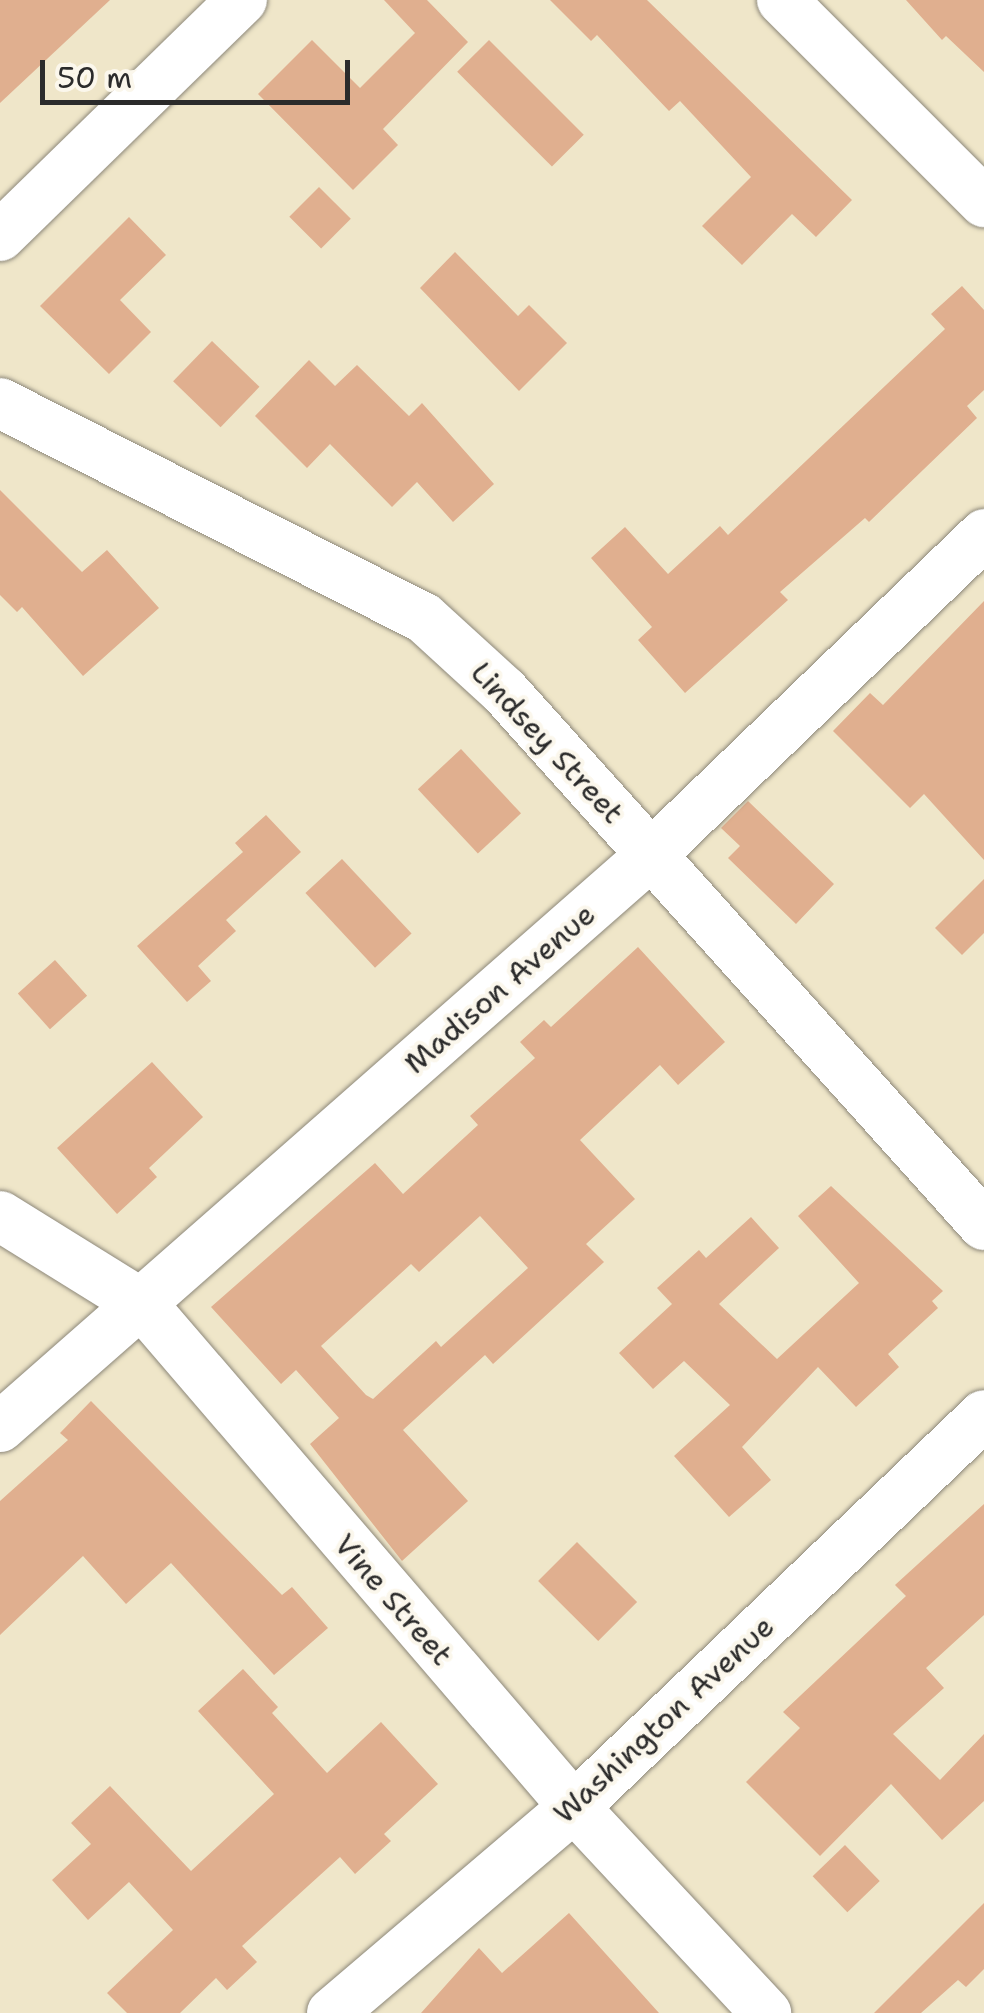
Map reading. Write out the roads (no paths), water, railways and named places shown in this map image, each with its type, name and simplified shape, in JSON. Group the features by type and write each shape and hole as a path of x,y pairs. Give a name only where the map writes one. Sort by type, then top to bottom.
{"street":[{"path":"0,236 242,0"},
{"path":"782,0 984,202"},
{"name":"Lindsey Street","path":"0,403 424,618 504,691 984,1225"},
{"name":"Madison Avenue","path":"0,1427 652,855 984,534"},
{"name":"Vine Street","path":"0,1216 142,1304 574,1807 766,2013"},
{"name":"Washington Avenue","path":"332,2013 574,1807 984,1415"}]}
